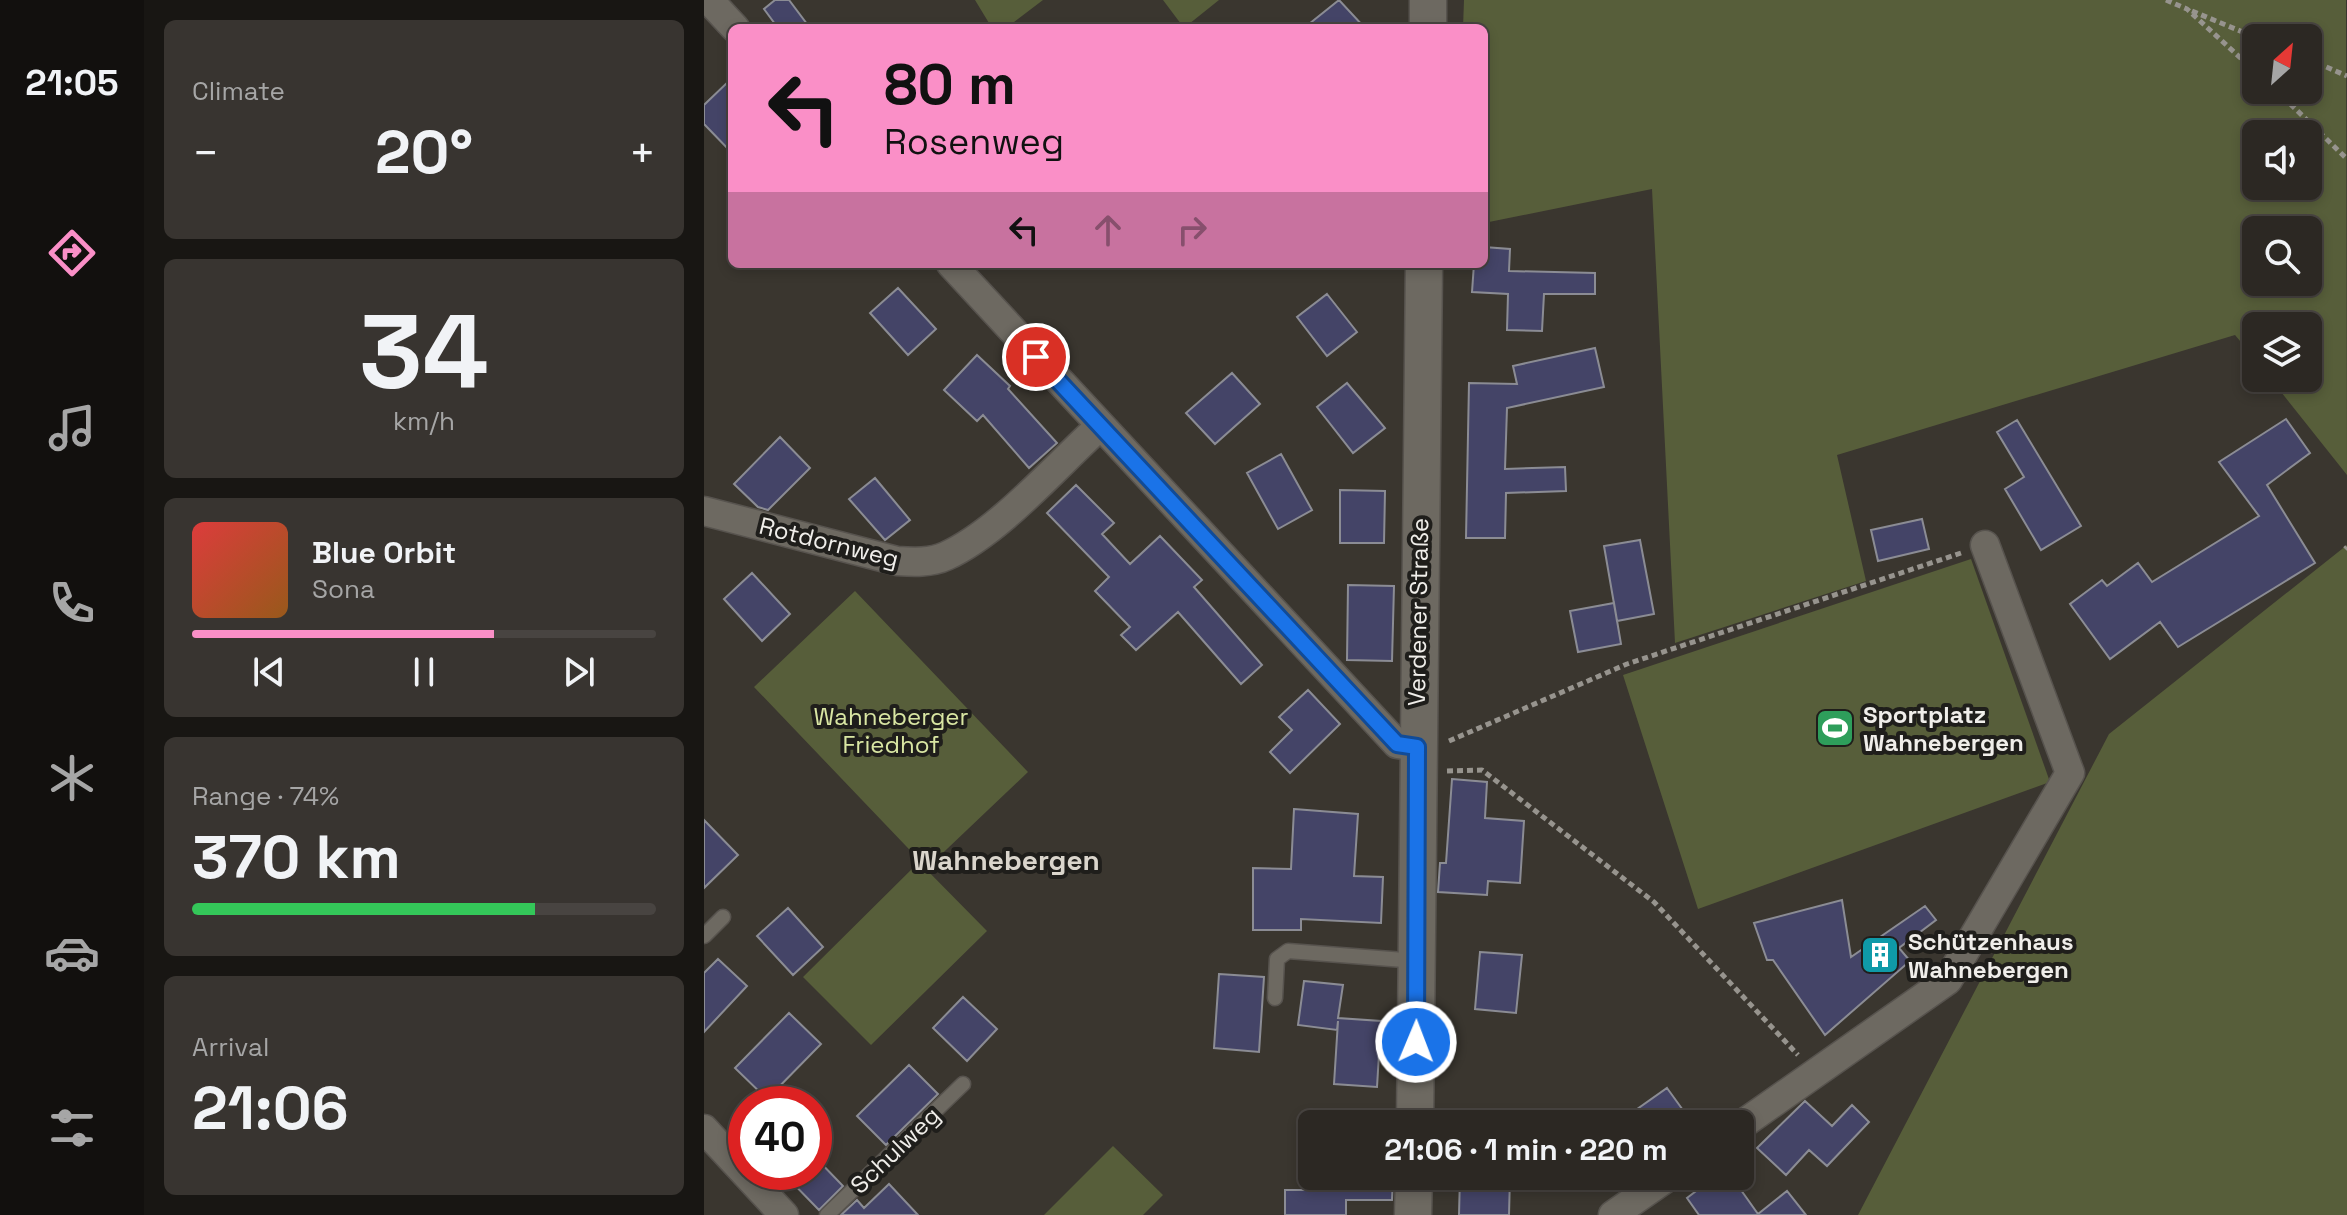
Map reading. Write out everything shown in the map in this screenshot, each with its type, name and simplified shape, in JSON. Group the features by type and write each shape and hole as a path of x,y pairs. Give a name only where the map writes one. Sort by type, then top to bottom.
{"street":[{"path":"709,0 731,24"},
{"path":"1428,0 1428,24"},
{"path":"955,268 1417,764"},
{"name":"Verdener Straße","path":"1415,1110 1424,268"},
{"name":"Rotdornweg","path":"704,511 897,561 918,562 943,557 987,529 1100,426"},
{"path":"1754,1116 1948,980 2070,773 1985,545"},
{"path":"707,1139 784,1215"},
{"path":"1413,1215 1414,1190"},
{"path":"1613,1215 1649,1190"}],"lane":[{"path":"704,936 723,917"},
{"path":"1275,998 1277,959 1288,951 1417,961"},
{"name":"Schulweg","path":"827,1215 963,1084"}],"path":[{"path":"2166,0 2242,32"},
{"path":"2187,9 2242,59"},
{"path":"2322,65 2347,76"},
{"path":"2290,104 2347,159"},
{"path":"1816,1073 1654,902 1482,770 1435,771 1417,764 1433,748 1627,664 1985,545"}],"green space":[{"path":"975,0 1043,0 1011,24 990,24"},
{"path":"1163,0 1219,0 1189,24 1181,24"},
{"path":"1464,0 2346,0 2347,475 2281,392 2322,392 2322,312 2242,312 2242,343 2235,335 1837,455 1866,581 1675,643 1652,189 1488,222 1488,24 1463,24"},
{"path":"2347,545 2347,1215 1858,1215 2109,734"},
{"name":"Sportplatz Wahnebergen","path":"1971,559 2050,782 1698,909 1623,675"},
{"name":"Wahneberger Friedhof","path":"855,591 1028,772 927,868 754,687"},
{"path":"919,862 987,931 871,1045 803,977"},
{"path":"1113,1146 1163,1195 1143,1215 1044,1215"}],"building":[{"path":"775,0 789,0 807,24 775,24 764,9"},
{"path":"1339,0 1361,24 1309,24"},
{"path":"728,82 728,149 704,124 704,105"},
{"path":"1488,247 1510,249 1509,271 1595,273 1595,294 1544,294 1542,331 1507,330 1508,294 1472,292 1474,268 1488,268"},
{"path":"898,288 936,329 908,355 870,313"},
{"path":"1327,294 1357,332 1327,356 1297,317"},
{"path":"1595,348 1604,387 1507,408 1505,469 1565,467 1566,491 1506,493 1505,538 1466,538 1469,383 1517,384 1513,366"},
{"path":"977,355 1010,386 1008,389 1057,443 1029,468 983,415 977,421 944,390"},
{"path":"1232,373 1260,404 1215,444 1186,413"},
{"path":"1347,383 1385,428 1353,453 1317,407"},
{"path":"2286,419 2310,453 2267,485 2315,563 2178,647 2160,622 2110,659 2070,604 2102,580 2107,586 2138,563 2152,582 2259,516 2219,462"},
{"path":"2017,420 2081,526 2041,550 2005,489 2024,477 1997,432"},
{"path":"780,437 810,468 768,510 758,507 734,484"},
{"path":"1281,454 1312,510 1278,529 1247,473"},
{"path":"875,478 910,520 885,540 849,499"},
{"path":"1076,485 1114,523 1102,534 1130,564 1160,536 1202,580 1194,587 1262,665 1241,684 1178,612 1136,650 1121,635 1130,627 1095,591 1109,577 1047,513"},
{"path":"1340,490 1385,491 1384,543 1340,543"},
{"path":"1922,519 1929,549 1878,561 1871,530"},
{"path":"1640,540 1654,614 1617,621 1604,546"},
{"path":"752,573 790,614 762,641 724,599"},
{"path":"1348,585 1394,586 1392,661 1347,660"},
{"path":"1614,603 1621,644 1578,652 1570,611"},
{"path":"1308,690 1340,724 1290,773 1270,752 1292,730 1279,717"},
{"path":"1452,779 1487,782 1485,818 1524,821 1520,883 1488,881 1487,895 1438,892 1440,863 1446,863"},
{"path":"1294,809 1358,814 1354,876 1383,877 1381,923 1301,919 1301,930 1253,930 1253,868 1291,869"},
{"path":"704,820 738,855 704,888"},
{"path":"1842,900 1851,957 1925,906 1936,920 1899,948 1910,961 1825,1035 1773,960 1767,960 1754,923"},
{"path":"788,908 823,947 793,975 757,936"},
{"path":"1480,952 1522,955 1516,1013 1475,1009"},
{"path":"718,959 747,986 704,1032 704,973"},
{"path":"1219,974 1264,977 1259,1052 1214,1048"},
{"path":"1304,981 1343,985 1338,1018 1381,1021 1377,1087 1334,1084 1338,1021 1337,1030 1298,1025"},
{"path":"963,997 997,1029 967,1061 933,1028"},
{"path":"789,1013 821,1044 780,1086 754,1086 735,1068"},
{"path":"909,1065 938,1094 886,1145 857,1116"},
{"path":"1667,1088 1683,1110 1636,1110"},
{"path":"1805,1101 1832,1126 1852,1105 1869,1122 1827,1166 1809,1150 1786,1175 1757,1148"},
{"path":"832,1175 843,1186 819,1210 800,1190 832,1190"},
{"path":"889,1184 918,1215 841,1215 857,1200 864,1208"},
{"path":"1285,1190 1392,1190 1392,1200 1346,1200 1346,1215 1285,1215"},
{"path":"1460,1190 1510,1190 1509,1215 1459,1215"},
{"path":"1698,1190 1741,1190 1758,1214 1787,1191 1806,1215 1699,1215 1687,1198"}],"place":[{"name":"Sportplatz Wahnebergen","path":"1835,728"},
{"name":"Schützenhaus Wahnebergen","path":"1880,955"}],"district":[{"name":"Wahnebergen","path":"1006,860"}],"route":[{"path":"1036,357 1397,744 1417,747 1416,1042"}]}
